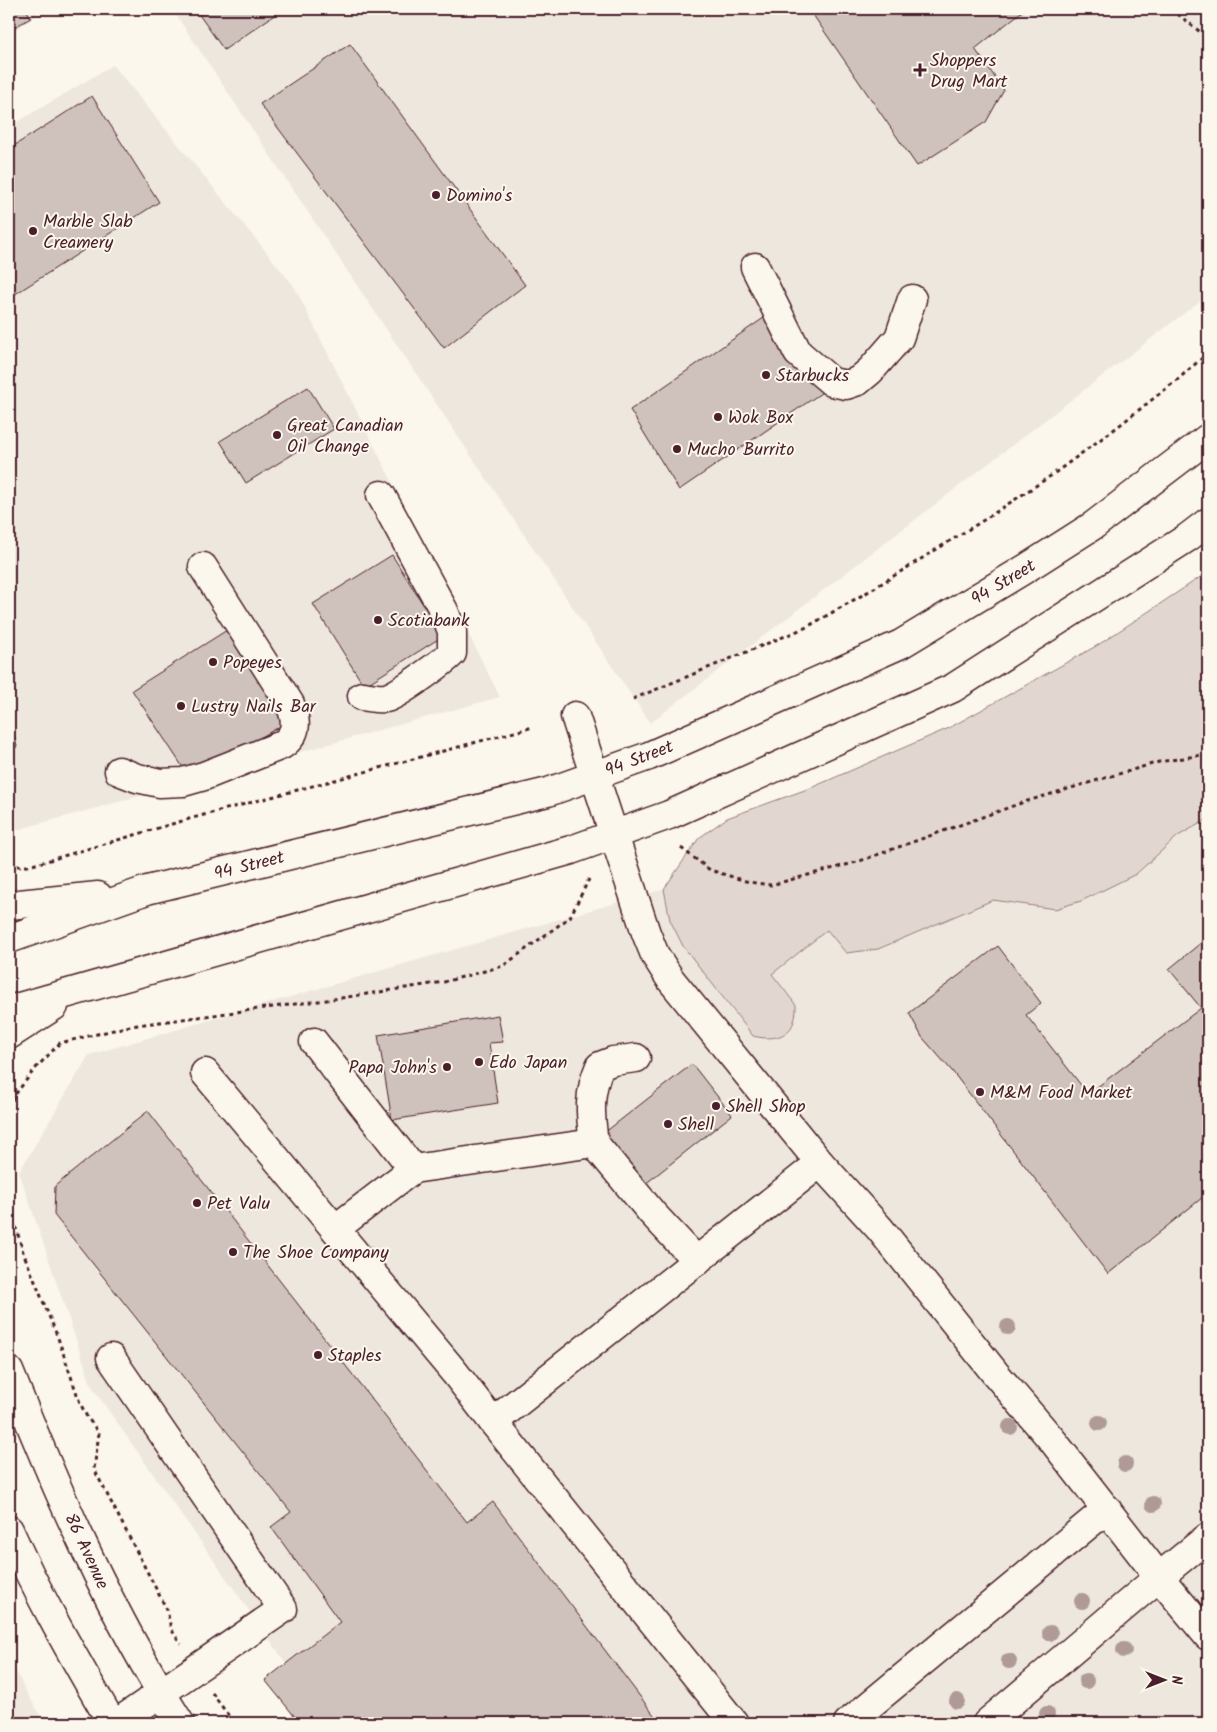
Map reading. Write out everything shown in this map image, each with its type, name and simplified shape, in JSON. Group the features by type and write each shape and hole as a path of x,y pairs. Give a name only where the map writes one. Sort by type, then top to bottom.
{"main road":[{"path":"755,267 798,353 832,382 846,386 858,381 870,372 899,338 912,298"},
{"name":"94 Street","path":"9,939 147,890 548,792 649,756 901,644 1094,525 1208,438"},
{"path":"362,696 386,698 446,660 452,653 452,631 444,611 382,495"},
{"path":"9,1010 571,850 668,816 953,688 1187,538 1208,522"},
{"path":"119,771 160,783 183,782 204,776 282,745 293,735 295,725 290,704 202,567"},
{"path":"575,716 646,933 655,955 671,980 820,1163 880,1228 995,1374 1053,1441 1159,1577 1208,1636"},
{"path":"9,905 147,890"},
{"path":"9,1035 75,992"},
{"path":"314,1042 413,1169"},
{"path":"636,1058 613,1061 600,1066 593,1082 590,1114 594,1143 652,1213 696,1261"},
{"path":"205,1073 494,1422 734,1723"},
{"path":"335,1228 413,1169 594,1143"},
{"path":"494,1422 820,1163"},
{"path":"111,1358 283,1609 117,1723"},
{"name":"86 Avenue","path":"9,1371 39,1447 92,1561 126,1630 180,1723"},
{"path":"848,1723 1106,1509"},
{"path":"9,1530 32,1580 59,1631 112,1723"},
{"path":"987,1723 1208,1537"}],"path":[{"path":"1171,9 1208,38"},
{"path":"633,698 807,627 871,590 1052,475 1116,428 1208,353"},
{"path":"9,866 28,866 189,819 533,727"},
{"path":"681,848 710,870 749,882 771,885 857,862 1024,802 1159,762 1208,754"},
{"path":"9,1108 14,1096 34,1070 60,1043 130,1026 341,998 444,982 503,966 570,917 590,879"},
{"path":"9,1094 14,1096"},
{"path":"9,1204 23,1252 58,1338 80,1403 87,1418 99,1433 94,1469 167,1610 171,1629 215,1698 234,1723"}],"shaded area":[{"path":"9,9 46,9 9,34"},
{"path":"172,9 1208,9 1208,295 650,723"},
{"path":"113,65 294,286 500,697 9,832 9,127"},
{"path":"1208,572 1208,819 1178,836 1136,874 1081,901 1055,909 993,900 878,949 846,953 827,930 772,974 796,1005 795,1017 788,1032 771,1038 753,1036 683,946 670,920 664,889 699,838 727,818 813,787 949,728 1098,645"},
{"path":"1208,819 1208,1723 328,1723 92,1387 19,1172 89,1055 664,889 670,920 683,946 753,1036 781,1035 794,1023 796,1005 772,974 828,929 878,949 993,900 1056,909 1136,874 1178,836"},
{"path":"9,1656 24,1688 45,1723 9,1723"}],"building":[{"path":"9,9 26,9 31,18 9,30"},
{"path":"195,9 283,9 224,50"},
{"name":"Shoppers Drug Mart","path":"809,9 1025,9 975,49 1004,90 986,122 917,166"},
{"path":"350,44 525,285 444,348 260,104"},
{"path":"92,96 159,202 9,298 9,149"},
{"path":"771,313 827,389 679,490 630,410"},
{"name":"Great Canadian Oil Change","path":"308,387 334,429 246,483 220,441"},
{"name":"Scotiabank","path":"392,555 443,636 364,686 313,604"},
{"path":"235,625 293,719 190,778 132,690"},
{"path":"9,714 17,747 9,749"},
{"path":"1208,937 1208,1193 1108,1274 952,1071 922,1037 909,1013 998,946 1041,1003 1026,1015 1088,1094 1201,1008 1169,969"},
{"path":"498,1015 503,1042 489,1043 498,1103 392,1120 378,1035"},
{"name":"Shell","path":"692,1064 732,1115 644,1185 604,1133"},
{"path":"148,1111 467,1522 493,1502 660,1723 300,1723 265,1680 340,1622 271,1527 291,1512 54,1215 55,1186"}],"place":[{"name":"Shoppers Drug Mart","path":"920,70"},
{"name":"Domino's","path":"436,195"},
{"name":"Marble Slab Creamery","path":"33,231"},
{"name":"Starbucks","path":"766,375"},
{"name":"Wok Box","path":"718,417"},
{"name":"Great Canadian Oil Change","path":"277,435"},
{"name":"Mucho Burrito","path":"677,449"},
{"name":"Scotiabank","path":"378,620"},
{"name":"Popeyes","path":"213,662"},
{"name":"Lustry Nails Bar","path":"181,706"},
{"name":"Edo Japan","path":"479,1062"},
{"name":"Papa John's","path":"447,1067"},
{"name":"M&M Food Market","path":"980,1092"},
{"name":"Shell Shop","path":"716,1106"},
{"name":"Shell","path":"668,1124"},
{"name":"Pet Valu","path":"197,1203"},
{"name":"The Shoe Company","path":"233,1252"},
{"name":"Staples","path":"318,1355"}]}
